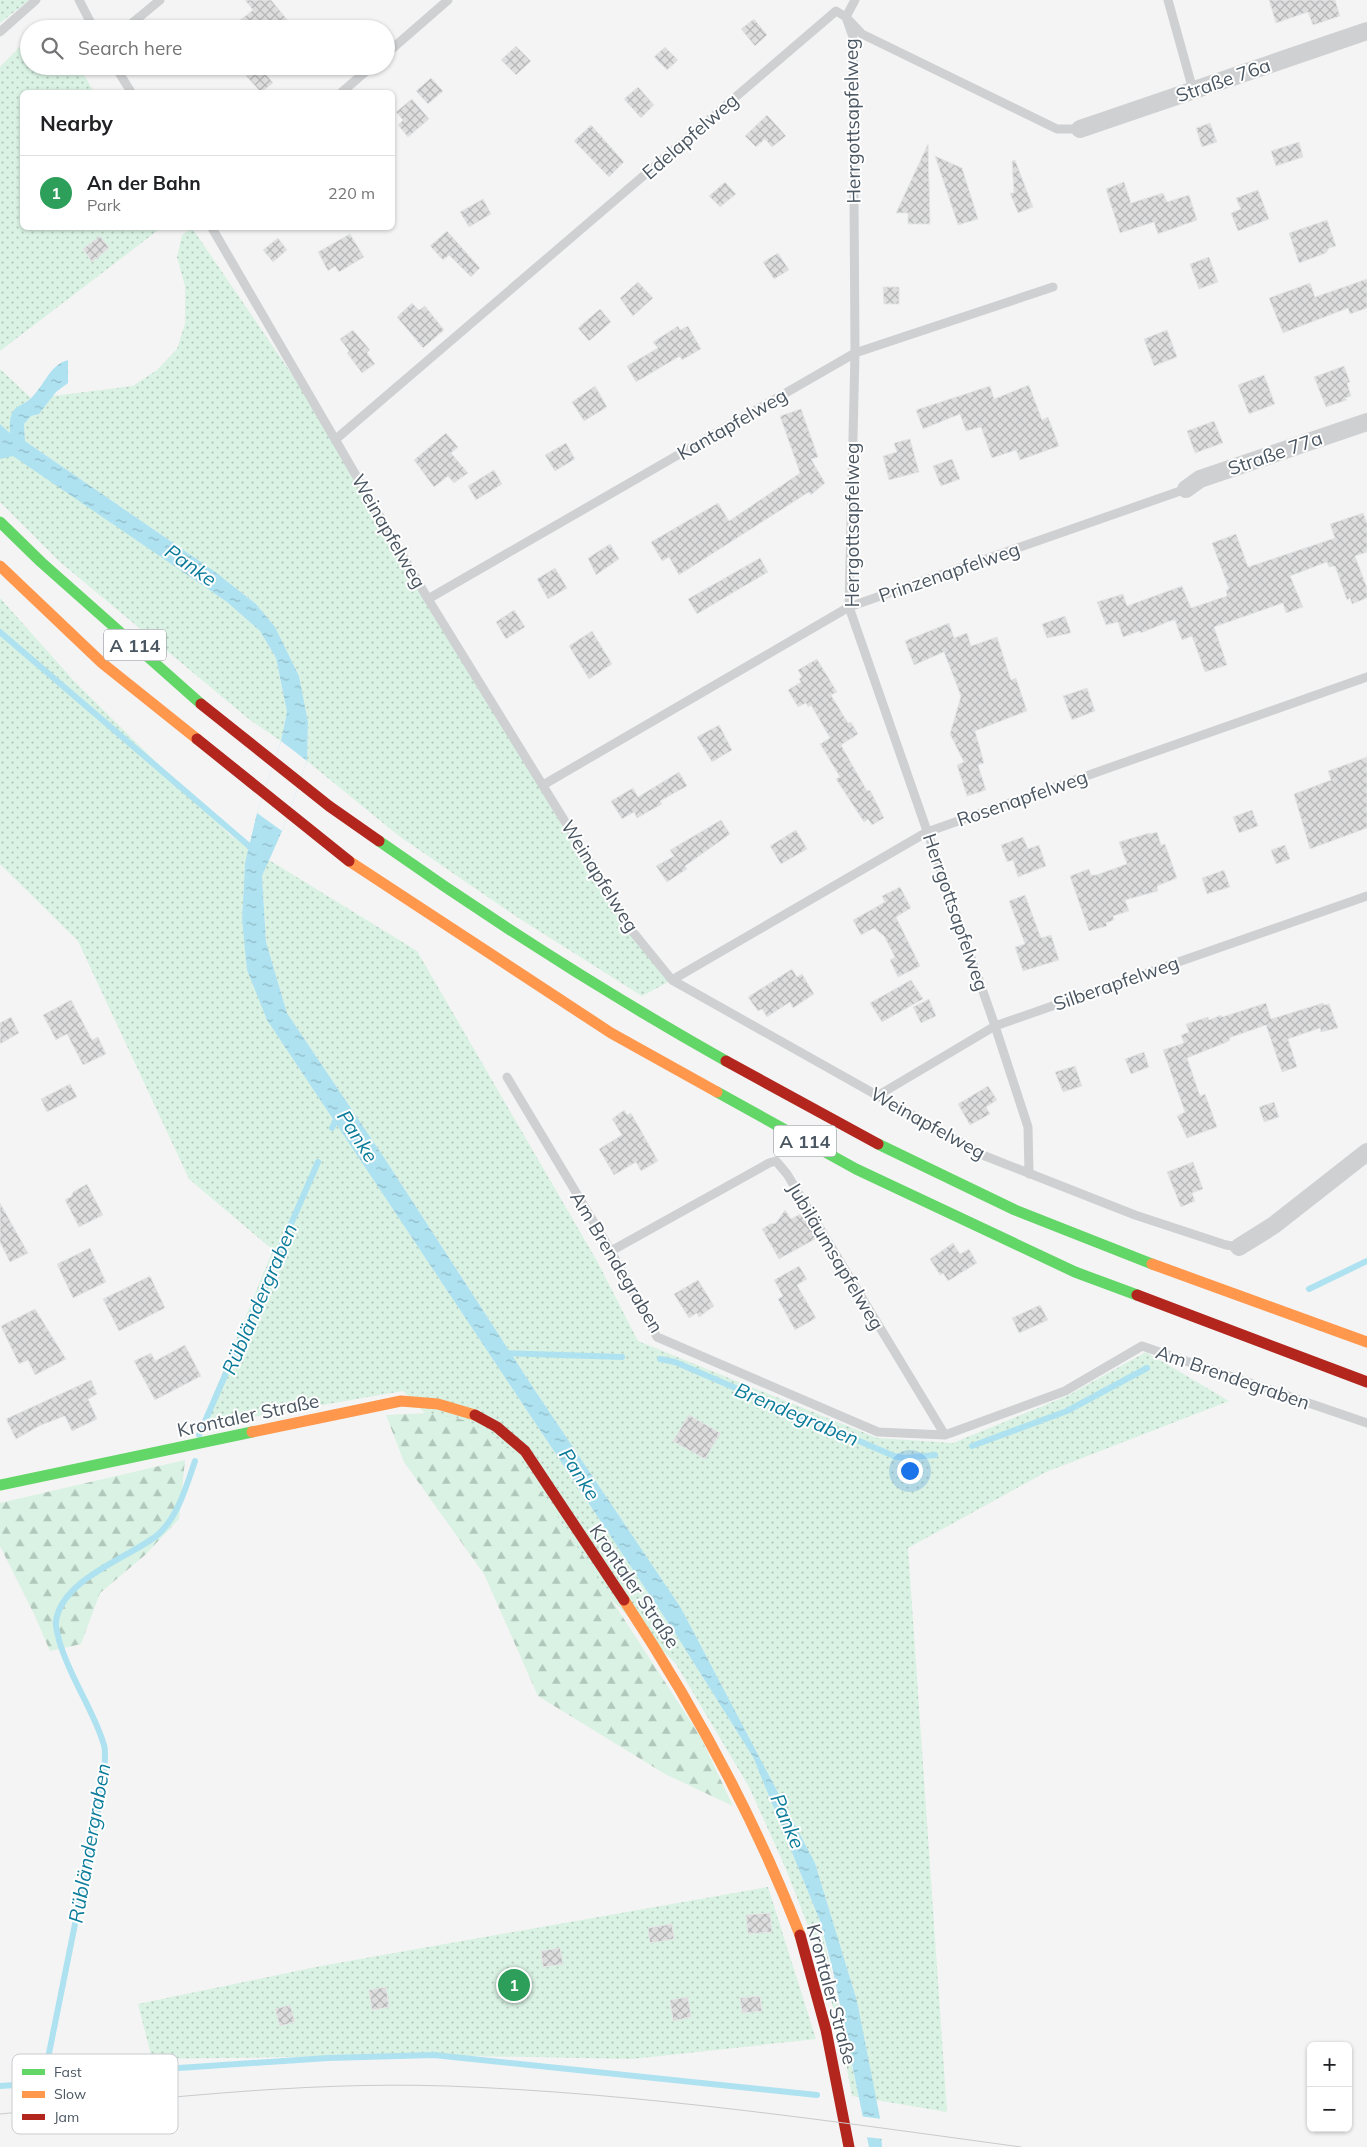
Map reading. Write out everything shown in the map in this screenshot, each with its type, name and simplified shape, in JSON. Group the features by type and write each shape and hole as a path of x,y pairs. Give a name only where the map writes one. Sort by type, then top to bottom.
{"main road":[{"name":"A 114","path":"0,522 41,562 207,709 329,806 496,922 646,1016 863,1137 1015,1210 1198,1282 1367,1342"},
{"name":"A 114","path":"0,566 102,664 349,861 610,1034 856,1168 1074,1272 1367,1382"},
{"name":"Krontaler Straße","path":"0,1485 401,1400 436,1403 477,1414 510,1436 525,1451 669,1668 738,1790 776,1873 808,1960 840,2096 849,2147"}],"street":[{"name":"Straße 76a","path":"1080,129 1367,31"},
{"name":"Straße 77a","path":"1186,489 1200,479 1367,422"},
{"path":"1239,1246 1274,1225 1367,1152"}],"lane":[{"path":"0,32 36,0"},
{"path":"80,0 90,20"},
{"path":"136,20 160,0"},
{"path":"395,46 448,0"},
{"name":"Herrgottsapfelweg","path":"855,0 846,17 853,37 855,353 849,607 995,1026 1028,1127 1029,1174"},
{"path":"1168,0 1193,90"},
{"name":"Edelapfelweg","path":"336,439 836,11 846,17"},
{"path":"846,17 862,34 1057,129 1080,129"},
{"path":"121,75 130,90"},
{"path":"344,90 362,75"},
{"name":"Weinapfelweg","path":"213,230 428,599 633,932 672,980 985,1156 1135,1214 1226,1245 1239,1246"},
{"name":"Kantapfelweg","path":"428,599 855,353 1053,287"},
{"name":"Prinzenapfelweg","path":"543,786 849,607 1186,489"},
{"name":"Rosenapfelweg","path":"672,980 927,832 1367,677"},
{"name":"Silberapfelweg","path":"877,1096 995,1026 1367,896"},
{"name":"Am Brendegraben","path":"507,1077 611,1251 657,1337 878,1432 945,1436 1065,1391 1142,1346 1367,1422"},
{"name":"Jubiläumsapfelweg","path":"611,1251 769,1163 776,1162 787,1174 945,1436"}],"green space":[{"path":"0,0 29,0 0,23"},
{"path":"20,46 20,75 84,75 93,90 20,90 20,230 158,230 0,351 0,67"},
{"path":"189,230 193,230 336,439 633,932 672,980 642,996 517,917 399,836 307,761 308,722 299,676 275,627 256,604 214,571 25,441 24,424 31,416 39,414 53,396 133,386 157,370 177,349 185,324 185,286 177,257 182,235"},
{"path":"0,369 31,398 12,415 10,433 0,424"},
{"path":"13,455 227,602 260,631 276,658 287,712 281,741 250,720 60,562 0,502 0,459"},
{"path":"0,598 74,681 230,835 249,848 245,863 242,920 247,970 267,1020 675,1633 753,1757 820,1921 859,2097 852,2096 844,2052 821,1960 786,1869 749,1787 676,1664 403,1391 201,1426 273,1250 189,1179 78,941 0,864"},
{"path":"269,860 417,951 597,1261 638,1341 877,1438 953,1443 1067,1396 1146,1352 1229,1401 1046,1472 908,1548 947,2112 876,2100 857,2001 815,1863 681,1608 534,1389 385,1159 287,1013 266,942 262,876"},
{"path":"428,1413 469,1421 518,1456 700,1736 733,1806 665,1774 538,1696 484,1574 404,1462 386,1415"},
{"path":"185,1460 179,1519 145,1555 100,1593 81,1644 50,1651 35,1616 0,1546 0,1503"},
{"path":"768,1887 816,2039 632,2059 425,2055 178,2059 178,2054 151,2054 138,2004 321,1966"}],"water":[{"name":"Panke","path":"68,360 68,383 56,392 39,414 31,416 24,424 25,441 214,571 256,604 275,627 299,676 308,722 307,761 282,831 262,876 266,942 287,1013 385,1159 534,1389 681,1608 815,1863 857,2001 880,2118 882,2147 869,2147 833,1971 820,1921 753,1757 675,1633 267,1020 247,970 242,920 245,863 257,813 281,741 287,712 276,658 260,631 227,602 13,456 0,459 0,424 10,433 12,412 35,394 51,371"}],"pier":[{"path":"281,741 307,761 282,831 257,813"},
{"path":"859,2116 882,2119 883,2139 865,2137"}],"building":[{"path":"245,0 271,0 288,20 240,20 253,10"},
{"path":"1269,0 1335,0 1340,16 1313,25 1308,12 1276,23"},
{"path":"754,19 767,35 755,46 741,29"},
{"path":"516,46 531,61 516,75 501,60"},
{"path":"665,47 678,60 667,70 654,57"},
{"path":"266,75 273,83 264,90 259,90 246,76"},
{"path":"431,78 443,91 428,104 416,91"},
{"path":"638,87 654,105 641,118 624,99"},
{"path":"412,99 429,119 408,137 398,125 403,120 396,112"},
{"path":"767,115 786,136 772,147 765,139 756,147 745,136"},
{"path":"1210,123 1217,142 1202,147 1196,128"},
{"path":"591,125 624,162 609,177 574,141"},
{"path":"1299,142 1303,157 1276,166 1271,151"},
{"path":"928,144 930,224 908,224 908,213 896,213"},
{"path":"935,156 962,168 978,219 958,225"},
{"path":"1015,160 1033,207 1018,213 1010,193 1014,193 1012,161"},
{"path":"725,182 736,194 720,207 709,196"},
{"path":"1124,182 1131,203 1163,193 1167,202 1189,195 1197,220 1158,234 1154,222 1120,233 1106,189"},
{"path":"1258,190 1269,219 1238,231 1231,213 1241,209 1236,198"},
{"path":"483,199 491,214 469,227 460,212"},
{"path":"1327,220 1336,246 1329,248 1326,253 1299,263 1289,233"},
{"path":"447,231 480,268 471,277 449,255 443,260 430,246"},
{"path":"350,234 364,257 339,272 335,266 328,271 318,252"},
{"path":"100,236 109,248 92,262 83,249"},
{"path":"278,238 287,250 273,262 263,250"},
{"path":"778,253 789,270 774,279 763,262"},
{"path":"1209,257 1218,282 1199,289 1190,264"},
{"path":"1367,279 1367,308 1350,314 1348,308 1283,333 1269,298 1310,283 1315,297"},
{"path":"638,282 653,298 633,316 620,298"},
{"path":"883,287 899,287 899,304 884,304"},
{"path":"412,303 419,310 425,306 444,330 423,348 397,317"},
{"path":"600,309 611,322 589,341 578,328"},
{"path":"678,326 680,330 688,326 701,349 682,360 680,356 636,382 627,366 658,348 653,342"},
{"path":"353,330 370,350 367,353 375,364 362,373 347,353 349,351 340,339"},
{"path":"1167,330 1177,357 1154,366 1144,339"},
{"path":"1344,366 1350,382 1347,383 1351,396 1345,398 1347,400 1326,407 1314,377"},
{"path":"1264,375 1275,404 1249,414 1238,385"},
{"path":"1029,385 1042,420 1048,417 1059,446 1020,460 1016,450 992,458 981,427 966,431 960,414 923,429 916,410 990,386 994,399"},
{"path":"595,386 607,407 584,421 572,402"},
{"path":"801,409 818,457 811,459 825,483 811,495 809,492 679,575 669,557 662,561 651,542 718,503 729,521 800,473 780,416"},
{"path":"1214,421 1223,443 1195,453 1187,431"},
{"path":"446,433 458,447 451,453 468,473 454,483 448,476 434,487 414,460"},
{"path":"910,439 919,472 889,480 883,456 897,452 894,443"},
{"path":"566,443 575,459 555,471 545,455"},
{"path":"952,459 960,479 941,486 933,466"},
{"path":"494,470 502,484 476,500 468,486"},
{"path":"1363,513 1367,523 1367,552 1355,556 1367,588 1367,598 1352,604 1350,598 1347,600 1335,566 1329,567 1327,562 1290,576 1303,607 1286,613 1283,603 1214,627 1227,665 1205,672 1192,636 1182,640 1175,620 1141,633 1140,631 1123,637 1118,622 1106,625 1097,602 1123,594 1127,606 1182,586 1191,608 1227,596 1226,590 1229,589 1212,543 1236,534 1248,567 1335,538 1330,524"},
{"path":"610,544 619,559 596,575 588,558"},
{"path":"760,558 768,572 697,614 688,599"},
{"path":"555,568 567,588 548,599 537,579"},
{"path":"514,610 525,627 506,639 496,622"},
{"path":"1065,616 1071,633 1047,638 1042,624"},
{"path":"949,623 954,638 967,633 971,646 997,637 1011,680 1016,678 1027,711 975,731 984,763 978,765 986,790 967,796 957,765 964,762 950,734 961,696 944,652 914,665 905,641"},
{"path":"592,631 612,664 589,679 569,646"},
{"path":"817,659 837,692 831,695 848,723 851,722 858,734 841,745 867,791 870,790 884,818 872,825 868,819 864,822 836,779 840,777 820,744 830,738 811,705 808,707 806,703 798,707 788,690 801,682 799,679 802,677 798,670"},
{"path":"1087,688 1095,711 1072,720 1063,696"},
{"path":"719,725 732,750 712,762 697,737"},
{"path":"1367,757 1367,828 1310,849 1294,794 1331,780 1328,771"},
{"path":"679,772 687,786 660,801 662,804 637,818 634,812 622,819 611,801 633,788 638,797"},
{"path":"1252,810 1258,826 1239,833 1233,817"},
{"path":"721,820 730,834 685,866 687,869 667,882 656,866 674,856 670,850"},
{"path":"796,830 807,849 781,864 770,846"},
{"path":"1157,832 1161,845 1165,844 1177,878 1157,886 1158,891 1125,900 1129,911 1113,916 1114,920 1106,923 1107,926 1089,931 1070,876 1089,869 1091,875 1096,875 1127,864 1119,842"},
{"path":"1023,837 1028,849 1039,845 1046,866 1018,877 1013,860 1007,862 1001,845"},
{"path":"1285,845 1290,859 1276,864 1271,850"},
{"path":"1224,870 1230,887 1207,894 1202,878"},
{"path":"900,887 911,908 896,917 920,966 898,977 890,960 895,957 884,936 874,928 861,935 853,920 885,902 882,896"},
{"path":"1025,895 1041,938 1051,935 1059,960 1023,971 1015,947 1025,944 1009,901"},
{"path":"792,969 797,977 802,974 814,994 793,1008 790,1002 767,1017 762,1009 758,1011 748,997"},
{"path":"911,980 923,999 882,1022 870,1003"},
{"path":"929,999 936,1016 921,1023 913,1007"},
{"path":"71,1000 92,1040 98,1037 106,1054 83,1065 67,1034 56,1040 43,1015"},
{"path":"1266,1003 1271,1019 1323,1003 1324,1005 1329,1004 1338,1028 1321,1032 1320,1028 1288,1039 1297,1067 1282,1072 1266,1025 1229,1038 1230,1040 1227,1042 1187,1058 1200,1096 1205,1094 1217,1127 1187,1138 1177,1116 1185,1112 1163,1050 1184,1043 1181,1035 1189,1032 1186,1024 1208,1017 1209,1020 1221,1015 1222,1017"},
{"path":"11,1017 19,1033 0,1044 0,1023"},
{"path":"1144,1052 1149,1067 1131,1074 1125,1059"},
{"path":"1075,1066 1082,1086 1063,1092 1055,1072"},
{"path":"70,1084 77,1097 47,1112 41,1099"},
{"path":"988,1086 997,1100 986,1107 990,1114 970,1125 958,1104"},
{"path":"1274,1102 1279,1117 1264,1122 1259,1107"},
{"path":"624,1110 627,1115 631,1113 658,1161 641,1171 636,1162 614,1175 599,1149 622,1135 612,1119"},
{"path":"1193,1162 1203,1189 1192,1193 1195,1201 1181,1207 1167,1172"},
{"path":"87,1184 103,1215 79,1227 65,1200 72,1196 73,1192"},
{"path":"0,1203 28,1253 10,1262 0,1242"},
{"path":"785,1210 791,1219 802,1213 817,1238 779,1259 762,1229 776,1223"},
{"path":"953,1243 960,1254 969,1249 977,1263 948,1281 943,1273 940,1275 930,1259"},
{"path":"90,1248 106,1282 73,1298 57,1264"},
{"path":"799,1266 807,1279 797,1285 816,1318 795,1330 778,1299 783,1296 774,1280"},
{"path":"150,1276 165,1308 119,1331 103,1299"},
{"path":"698,1280 714,1306 699,1317 697,1313 689,1318 674,1294"},
{"path":"1040,1305 1048,1320 1019,1333 1012,1318"},
{"path":"35,1309 66,1359 35,1375 28,1360 19,1364 1,1326"},
{"path":"185,1345 201,1376 155,1400 134,1361 151,1353 155,1361"},
{"path":"91,1380 97,1394 88,1399 97,1419 72,1431 65,1416 41,1425 16,1439 6,1419"},
{"path":"689,1415 720,1433 705,1459 673,1441"},
{"path":"770,1913 772,1932 748,1934 746,1915"},
{"path":"672,1924 674,1939 650,1943 648,1928"},
{"path":"560,1948 563,1964 543,1967 541,1951"},
{"path":"386,1987 389,2007 372,2010 369,1990"},
{"path":"760,1996 762,2011 742,2013 740,1998"},
{"path":"688,1997 691,2017 673,2021 670,2000"},
{"path":"290,2005 295,2022 280,2026 275,2009"}],"waterway":[{"path":"0,632 255,851"},
{"name":"Rübländergraben","path":"332,1128 338,1115"},
{"name":"Rübländergraben","path":"199,1435 318,1162"},
{"name":"Brendegraben","path":"1309,1289 1367,1261"},
{"name":"Brendegraben","path":"503,1353 622,1357"},
{"name":"Brendegraben","path":"660,1359 675,1362 894,1456 904,1458 935,1455"},
{"name":"Brendegraben","path":"972,1446 1067,1411 1147,1368"},
{"name":"Rübländergraben","path":"49,2054 102,1790 105,1761 104,1745 94,1718 63,1654 56,1621 61,1607 82,1582 155,1537 163,1530 180,1502 195,1461"},
{"path":"178,2068 328,2058 434,2055 817,2095"},
{"path":"0,2086 12,2085"}],"tram line":[{"path":"178,2097 335,2086 447,2086 519,2090 735,2109 1021,2147"},
{"path":"0,2114 12,2113"}],"traffic: fast":[{"path":"0,522 41,562 201,704"},
{"path":"379,841 550,956 726,1061"},
{"path":"717,1092 856,1169 1075,1272 1137,1295"},
{"path":"878,1144 1015,1210 1152,1264"},
{"path":"0,1485 252,1432"}],"traffic: slow":[{"path":"0,566 102,663 197,739"},
{"path":"349,861 611,1033 717,1092"},
{"path":"1152,1264 1367,1342"},
{"path":"252,1432 401,1401 438,1404 475,1415"},
{"path":"624,1600 675,1680 721,1763 763,1847 800,1935"}],"traffic: jam":[{"path":"201,704 329,806 379,841"},
{"path":"197,739 349,861"},
{"path":"726,1061 878,1144"},
{"path":"1137,1295 1367,1382"},
{"path":"475,1415 497,1427 525,1451 624,1600"},
{"path":"800,1935 826,2030 849,2147"}],"place":[{"name":"An der Bahn","path":"514,1985"}]}
